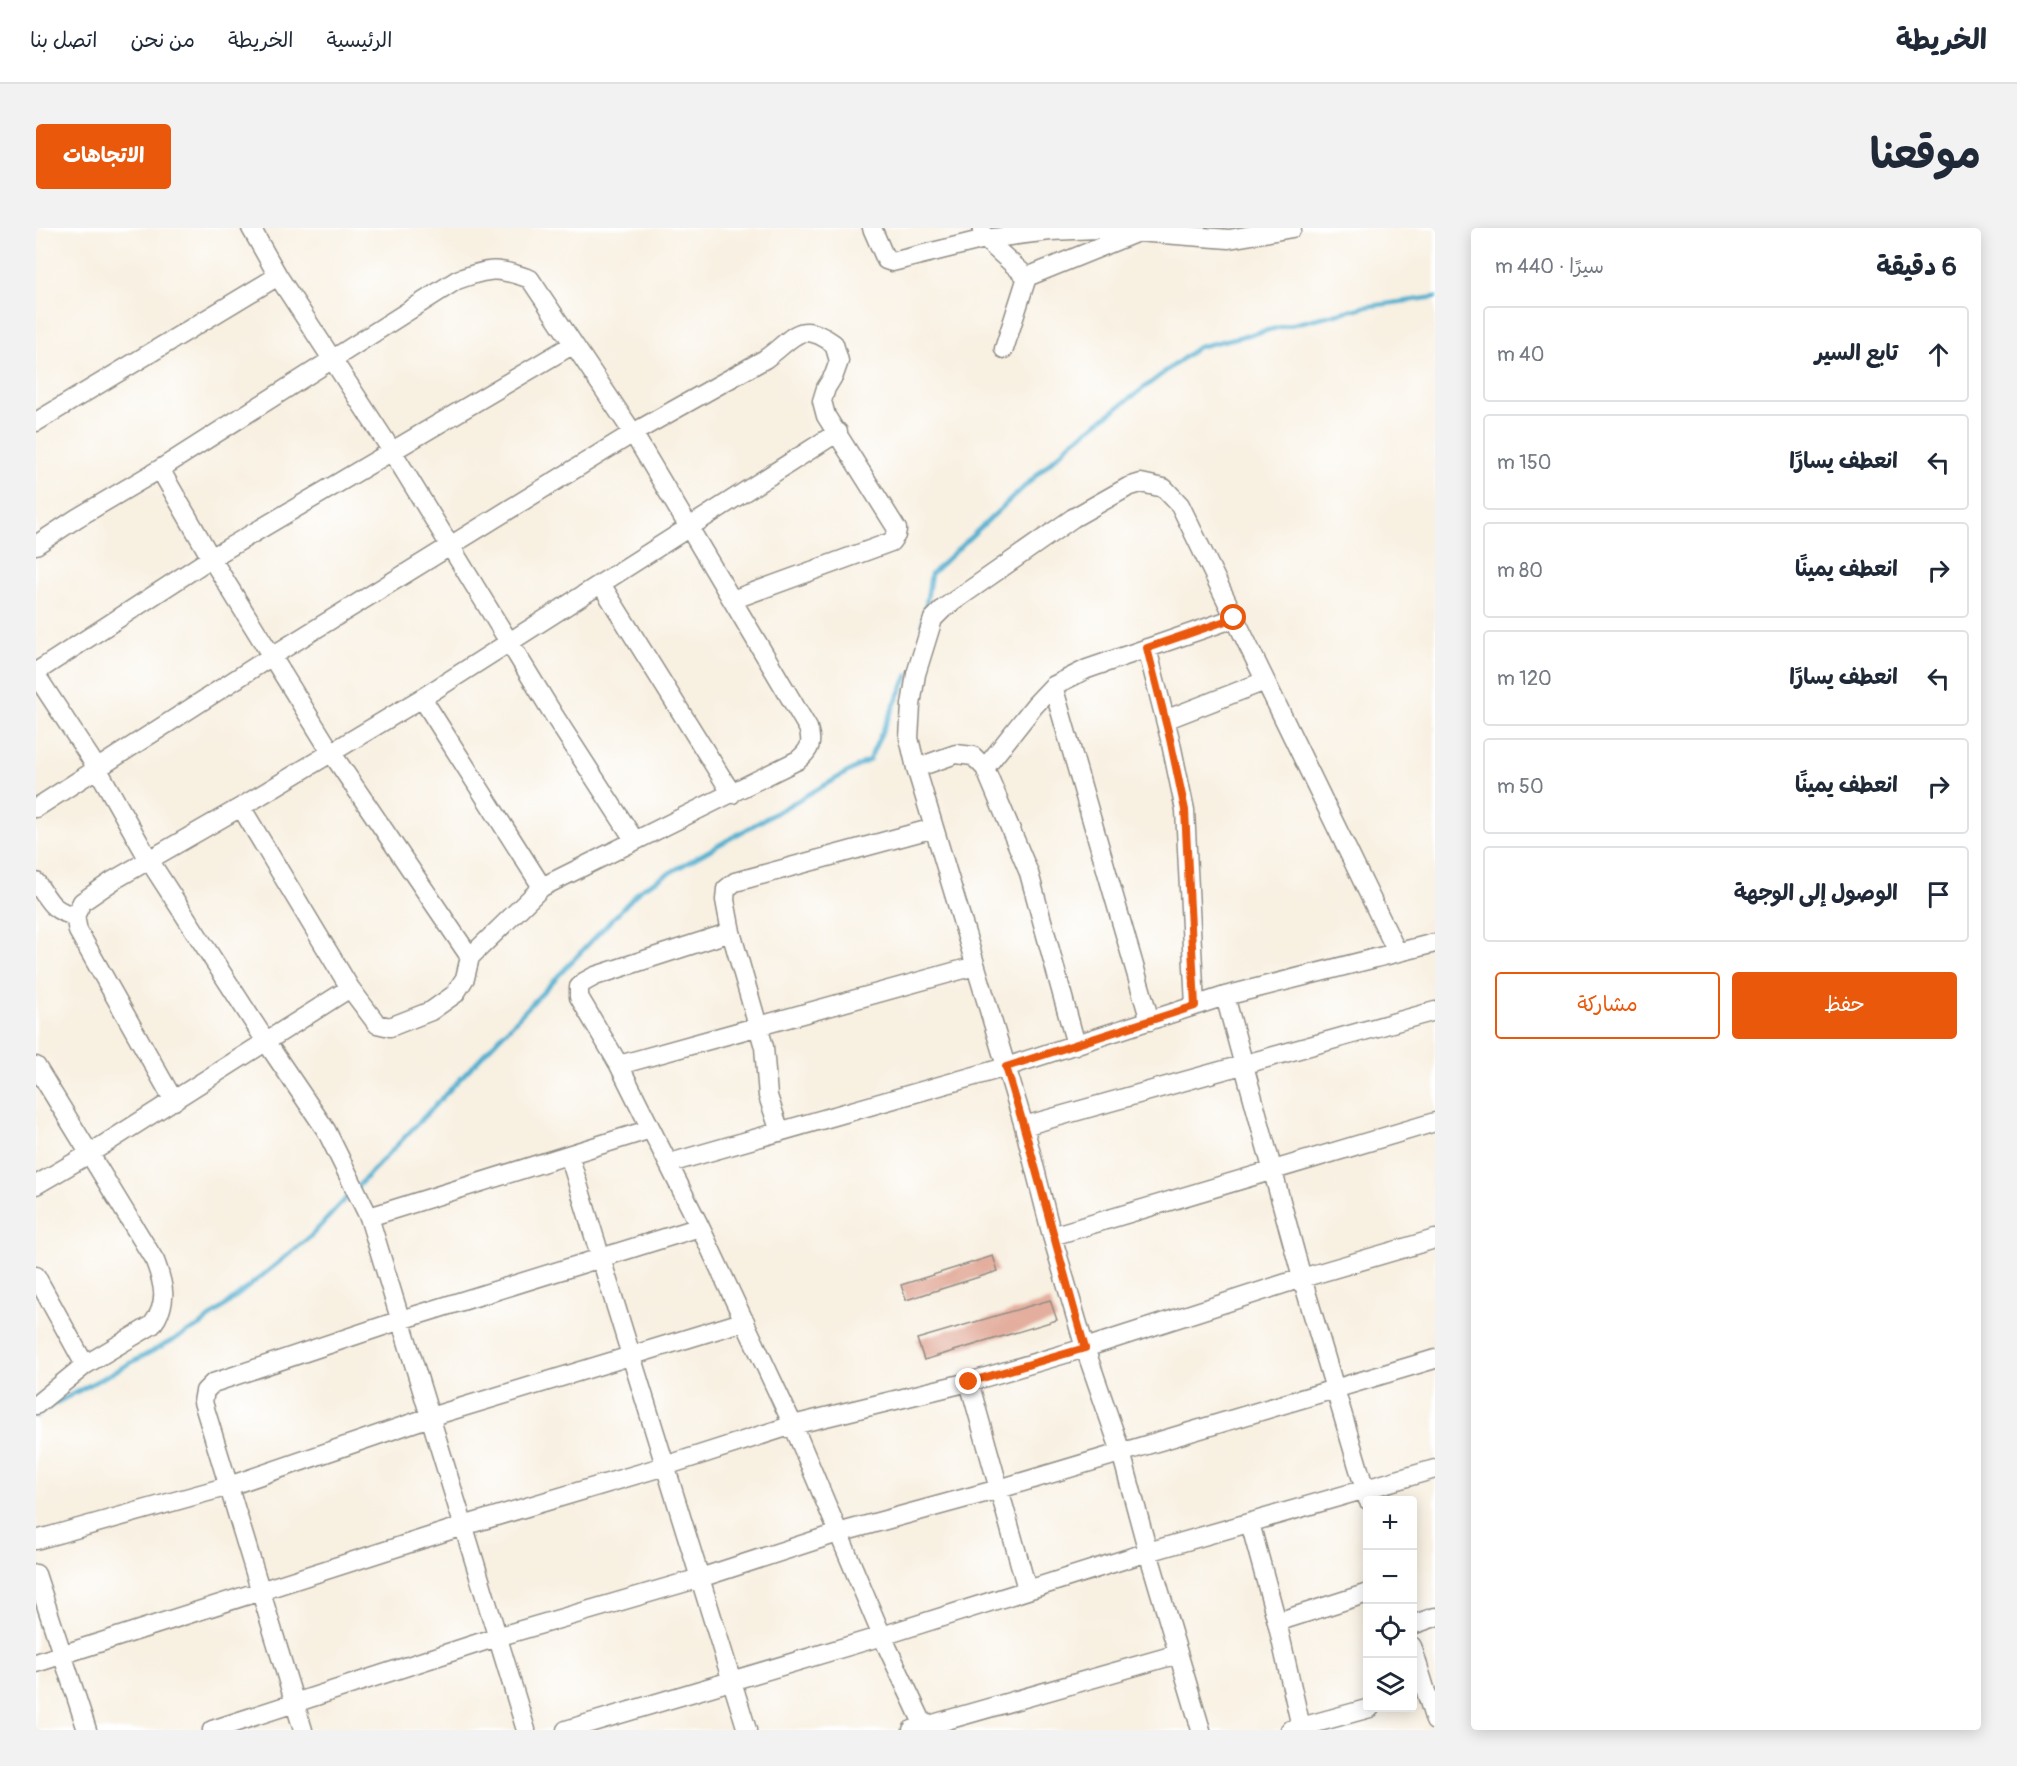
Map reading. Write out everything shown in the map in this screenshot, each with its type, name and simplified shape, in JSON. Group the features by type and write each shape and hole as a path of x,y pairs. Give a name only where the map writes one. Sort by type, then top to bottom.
{"street":[{"path":"251,228 278,276 392,451 450,548 634,841"},
{"path":"872,228 886,260 892,262 983,233 1097,228 1227,234 1292,228"},
{"path":"1004,349 1027,278 1139,231"},
{"path":"983,233 1027,278"},
{"path":"36,545 77,518 160,470 332,358 395,322 457,280 482,271 505,270 530,279 633,433 808,728 812,740 808,751 798,760 542,887 470,957 465,978 455,994 431,1011 390,1027 377,1024 350,988 241,807"},
{"path":"36,422 278,276"},
{"path":"36,808 272,656 633,433 765,359 784,346 792,336 804,331 813,332 834,344 839,361 822,401 826,416 897,529 896,535 891,542 732,600"},
{"path":"526,1730 369,1216 327,1130 149,860 97,768 36,673 211,558 572,345"},
{"path":"174,1101 78,931 75,916 82,902 422,698 838,432"},
{"path":"160,470 211,558 331,752 470,957"},
{"path":"1202,1730 1148,1552 1121,1452 1085,1348 1052,1236 1024,1126 916,768 909,738 911,705 919,665 933,619 945,608 1073,518 1128,487 1141,483 1164,488 1180,505 1397,952"},
{"path":"601,584 732,794"},
{"path":"985,768 1053,686 1087,669 1234,618"},
{"path":"1147,648 1185,810 1195,1006"},
{"path":"1165,720 1265,681"},
{"path":"1053,686 1150,1021"},
{"path":"422,698 542,887"},
{"path":"916,768 956,754 973,756 985,768 1029,873 1076,1045"},
{"path":"780,1132 768,1096 766,1061 730,932 725,900 726,890 735,882 934,828"},
{"path":"36,882 51,904 60,912 75,916"},
{"path":"730,932 595,976 579,987 579,996 619,1065 670,1163 745,1321 793,1425 921,1729 1178,1654"},
{"path":"670,1163 1006,1067 1225,996 1435,943"},
{"path":"619,1065 975,966"},
{"path":"36,1185 174,1101 350,988"},
{"path":"1225,996 1302,1278 1366,1495"},
{"path":"1024,1126 1435,1011"},
{"path":"36,1066 155,1261 164,1285 159,1315 152,1325 86,1365 36,1405"},
{"path":"1052,1236 1435,1122"},
{"path":"369,1216 651,1129"},
{"path":"568,1155 747,1730"},
{"path":"303,1730 203,1401 205,1391 213,1383 401,1320 700,1227"},
{"path":"36,1663 463,1526 793,1425 969,1382 1435,1239"},
{"path":"36,1276 86,1365"},
{"path":"36,1540 229,1486 430,1417 745,1321"},
{"path":"212,1730 497,1637 700,1578 838,1533 999,1489 1435,1359"},
{"path":"969,1382 1027,1589"},
{"path":"566,1730 882,1636 1148,1552 1250,1523 1366,1495 1435,1469"},
{"path":"1250,1523 1277,1622 1295,1729 1363,1709"},
{"path":"36,1574 87,1730"},
{"path":"1277,1622 1363,1595"},
{"path":"1417,1624 1435,1617"},
{"path":"1416,1658 1435,1721"}],"building":[{"path":"993,1256 998,1271 906,1300 901,1285"},
{"path":"1050,1300 1057,1320 924,1360 917,1339"}],"waterway":[{"path":"923,624 931,574 1072,442 1198,347 1364,307 1435,297"},
{"path":"358,1186 641,889 869,760 908,675"},
{"path":"36,1416 43,1410 201,1325 310,1237 352,1192"}],"route":[{"path":"969,1382 1085,1348 1006,1067 1195,1006 1185,810 1147,648 1234,618"}]}
